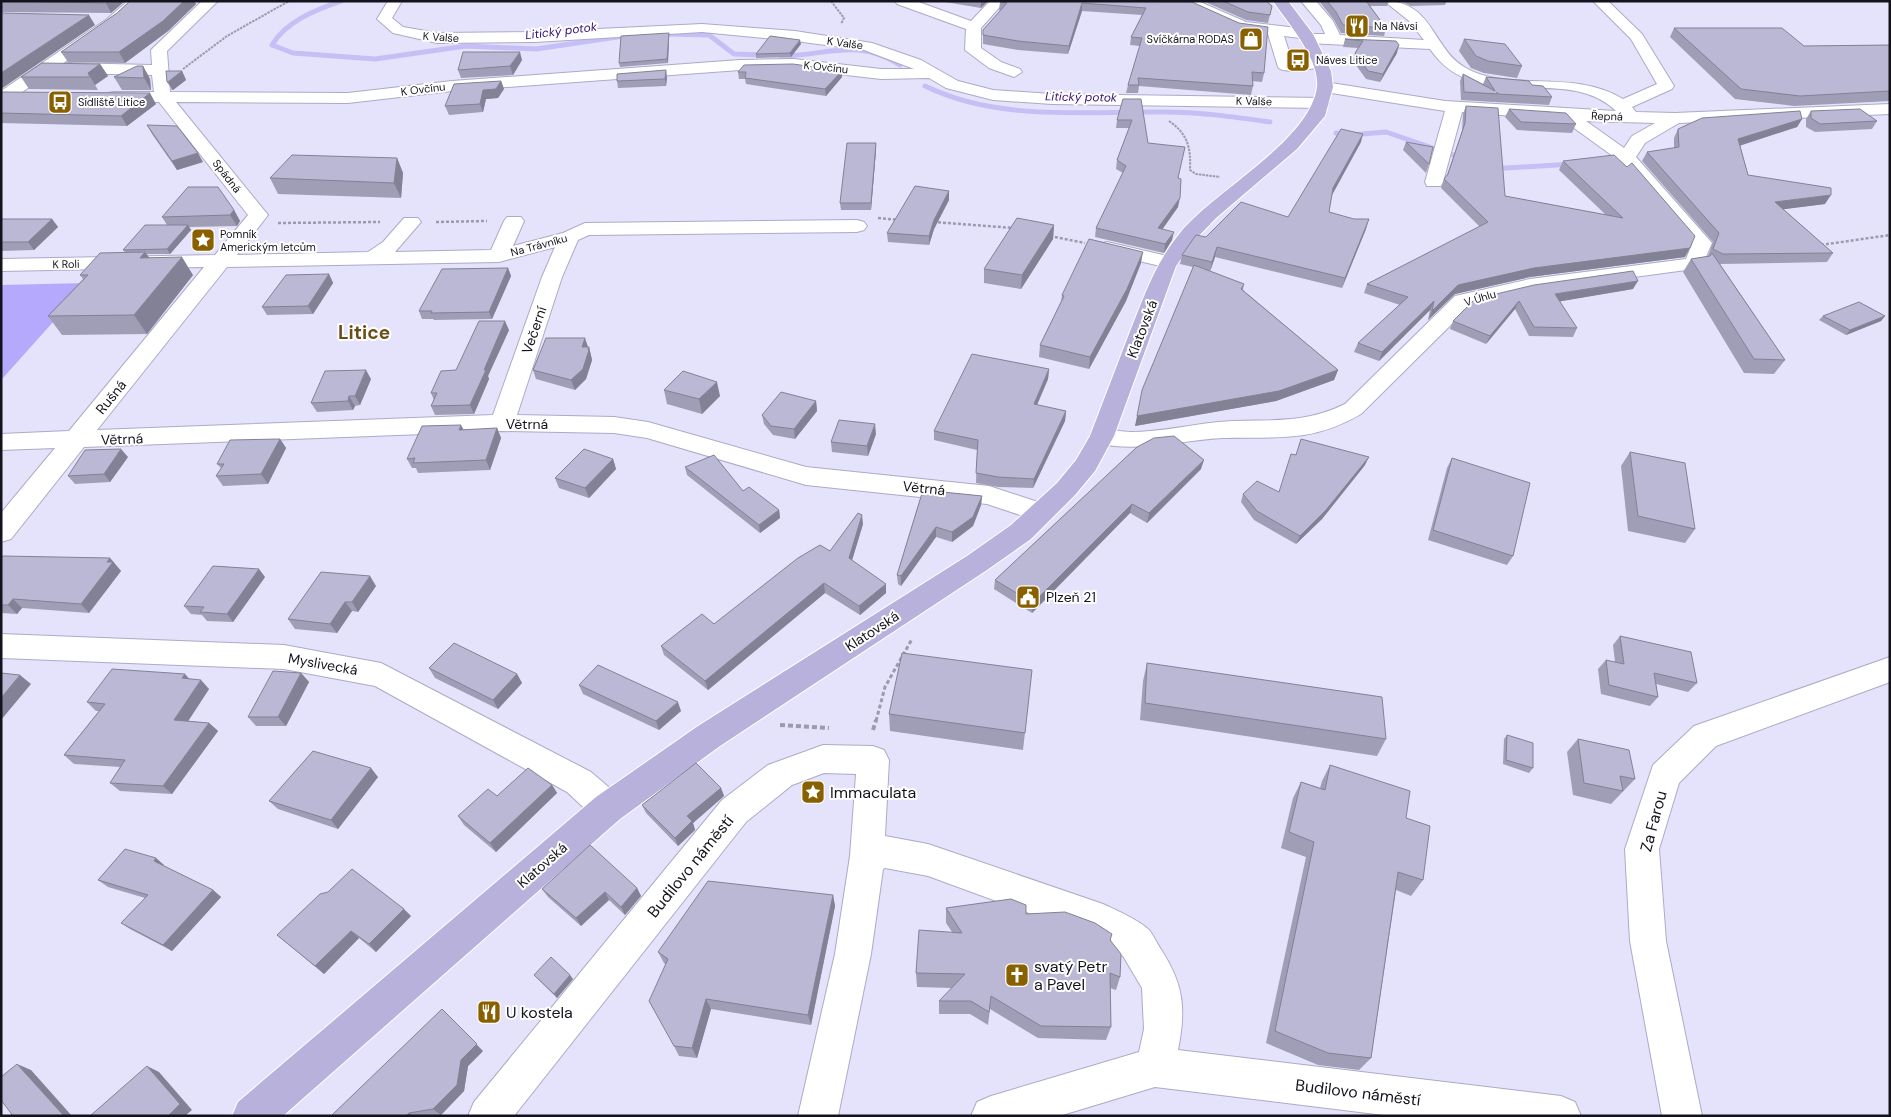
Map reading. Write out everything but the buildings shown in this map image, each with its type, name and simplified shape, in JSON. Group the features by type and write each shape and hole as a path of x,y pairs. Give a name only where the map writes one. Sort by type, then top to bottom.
{"main road":[{"path":"1280,1 1306,36 1320,62 1323,95"},
{"name":"Klatovská","path":"252,1116 608,808 709,736 922,599 1021,532 1041,513 1066,489 1086,465 1102,436 1169,262 1187,237 1209,214 1291,145 1316,116 1323,95"}],"street":[{"path":"3,96 116,19 137,1"},
{"path":"162,94 159,50 211,1"},
{"name":"K Valše","path":"395,1 384,19 398,30 430,37 536,37 702,28 795,36 867,46 915,63 952,85 994,95 1052,99 1098,107 1323,95"},
{"path":"902,1 974,27"},
{"path":"998,1 974,27 973,50 994,65 1014,72"},
{"path":"1181,1 1196,5 1243,26 1335,40 1433,45"},
{"path":"1308,1 1328,24 1335,40"},
{"path":"1392,1 1416,19 1433,45 1454,66 1467,75 1487,80 1592,90 1634,93 1655,91"},
{"path":"1592,90 1611,97 1628,111 1655,91 1666,86 1637,37 1600,1"},
{"path":"87,19 116,19"},
{"path":"1275,31 1286,67 1320,62"},
{"name":"K Ovčínu","path":"98,97 162,94 348,98 452,86 740,65 794,64 881,74 933,74"},
{"path":"46,68 160,70"},
{"name":"Spádná","path":"162,94 258,215 220,261"},
{"name":"Řepná","path":"1323,95 1567,115 1628,111 1674,118 1890,109"},
{"path":"3,96 32,96"},
{"path":"1098,107 1167,120"},
{"path":"1434,182 1455,107"},
{"name":"V Úhlu","path":"1102,436 1132,440 1220,430 1304,427 1334,420 1353,410 1463,301 1530,285 1694,264 1702,243 1627,158 1567,115"},
{"path":"1627,158 1638,140 1674,118"},
{"path":"499,256 514,221"},
{"path":"373,258 390,246 411,222"},
{"name":"Na Trávníku","path":"220,261 499,256 565,229 641,224 794,223 857,226"},
{"name":"Večerní","path":"502,423 552,277 565,229"},
{"path":"1088,243 1169,262"},
{"name":"K Roli","path":"1,265 220,261"},
{"name":"Rušná","path":"1,532 220,261"},
{"name":"Větrná","path":"1,442 76,441 502,423 629,427 799,474 989,495 1041,513"},
{"name":"Myslivecká","path":"1,646 284,657 381,675 579,782 608,808"},
{"name":"Za Farou","path":"1682,1116 1648,941 1642,849 1665,775 1705,736 1890,669"},
{"name":"Budilovo náměstí","path":"488,1116 734,811 780,775 824,759 873,760 867,856 853,954 818,1116"},
{"path":"867,856 885,852 928,860 1103,922 1136,944 1161,984 1163,1029 1155,1067"},
{"name":"Budilovo náměstí","path":"991,1116 1155,1067 1561,1116"}],"path":[{"path":"162,94 166,82 227,36 290,1"},
{"path":"831,1 844,18 838,28"},
{"path":"1167,120 1185,133 1189,141 1190,170 1196,174 1226,178"},
{"path":"1820,245 1890,234"},
{"path":"864,730 874,730 885,687 913,637 922,599"},
{"path":"775,725 834,728"}],"shaded area":[{"path":"88,283 2,379 1,379 1,285"}],"waterway":[{"name":"Litický potok","path":"341,1 302,17 285,29 272,45 293,53 375,59 466,46 536,49 624,36"},
{"name":"Litický potok","path":"665,34 709,35 734,54 766,55"},
{"name":"Litický potok","path":"781,56 855,50 870,52 900,65"},
{"name":"Litický potok","path":"925,86 953,97 982,105 1012,110 1073,113 1177,112 1270,122"},
{"name":"Litický potok","path":"1336,133 1350,135 1386,132 1465,159"},
{"name":"Litický potok","path":"1491,169 1573,164"}],"place":[{"name":"Na Návsi","path":"1357,26"},
{"name":"Svíčkárna RODAS","path":"1251,39"},
{"name":"Náves Litice","path":"1298,60"},
{"name":"Sídliště Litice","path":"60,102"},
{"name":"Pomník Americkým letcům","path":"203,240"},
{"name":"Plzeň 21","path":"1028,597"},
{"name":"Immaculata","path":"813,792"},
{"name":"svatý Petr a Pavel","path":"1017,975"},
{"name":"U kostela","path":"489,1012"}],"district":[{"name":"Litice","path":"364,332"}]}
